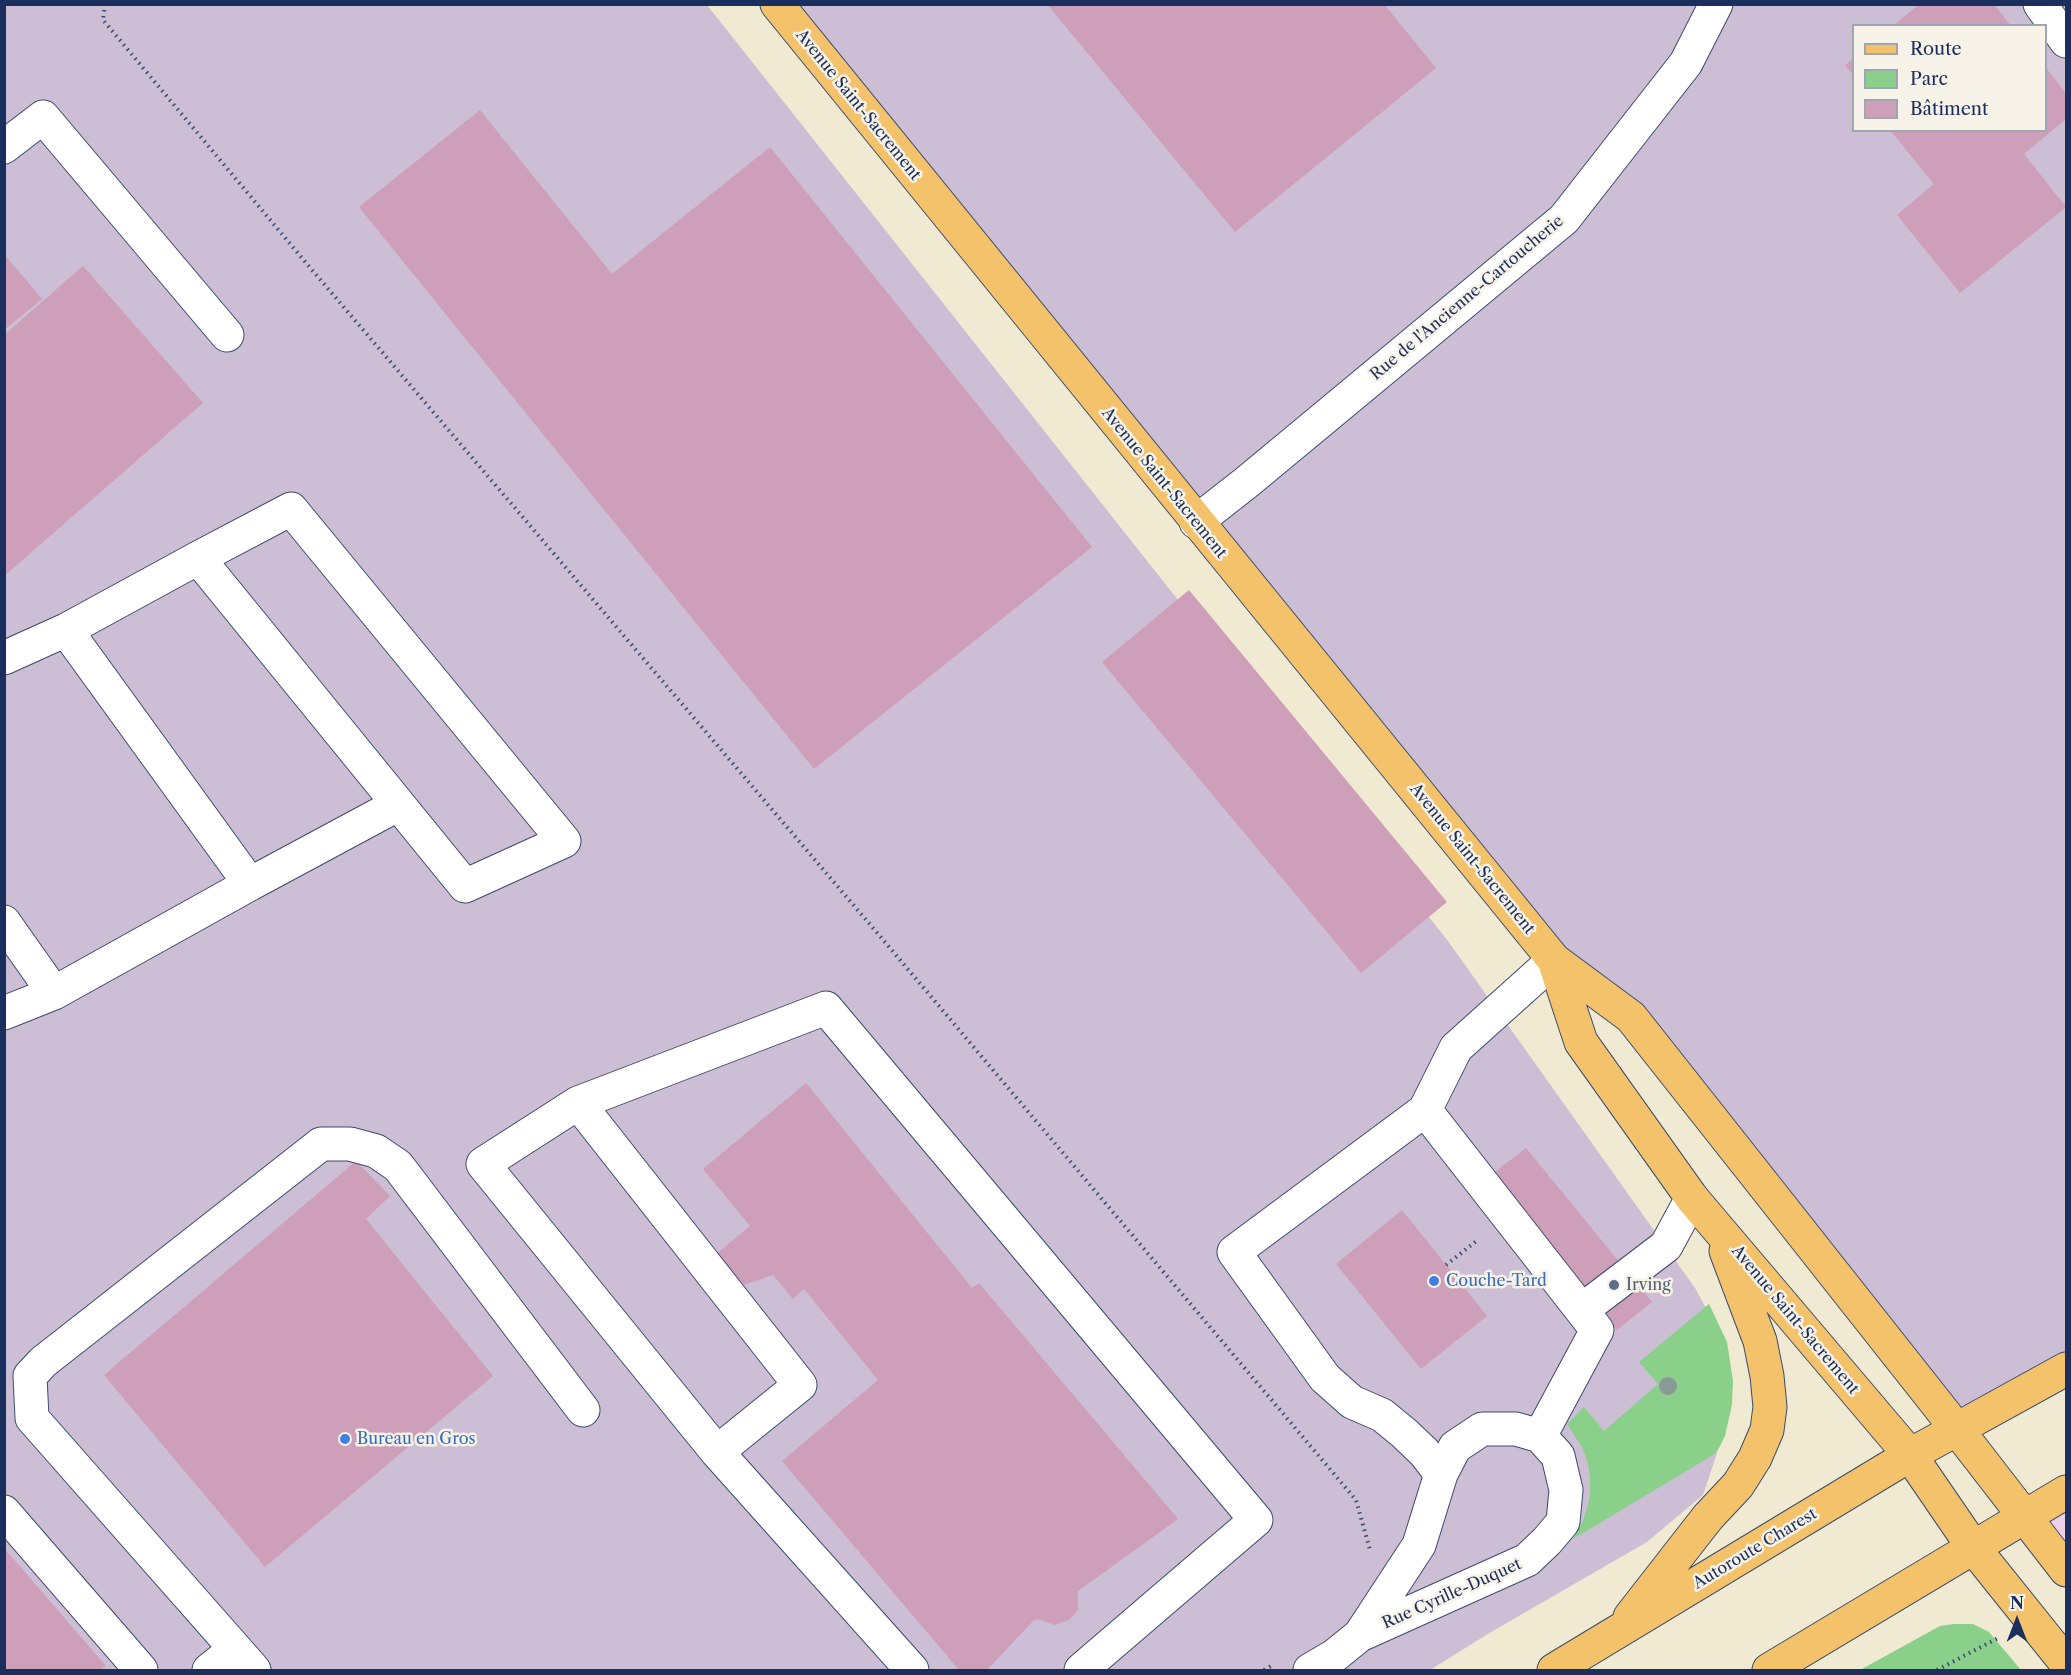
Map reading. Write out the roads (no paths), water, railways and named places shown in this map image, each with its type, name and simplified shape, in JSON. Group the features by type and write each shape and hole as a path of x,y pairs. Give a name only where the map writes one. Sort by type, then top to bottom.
{"main road":[{"name":"Avenue Saint-Sacrement","path":"777,4 1554,960 1631,1017 2067,1570"},
{"name":"Avenue Saint-Sacrement","path":"1554,960 1581,1042 1692,1198 1910,1455 1973,1547 2067,1664"},
{"path":"1617,1633 1708,1517 1738,1485 1755,1458 1767,1430 1770,1407 1760,1341 1725,1250 1692,1198"},
{"name":"Autoroute Charest","path":"1554,1671 1910,1455 2067,1369"},
{"path":"1769,1671 2067,1492"}],"street":[{"name":"Rue de l'Ancienne-Cartoucherie","path":"1196,522 1563,219 1686,63 1716,4"},
{"path":"2040,4 2067,41"},
{"path":"4,147 43,117 227,335"},
{"path":"4,658 66,630 198,558 291,509 564,841 465,886 198,558"},
{"path":"66,630 250,884"},
{"path":"4,1013 54,993 397,805"},
{"path":"4,922 54,993"},
{"path":"1441,1474 1424,1452 1382,1415 1352,1402 1325,1378 1234,1252 1425,1110 1456,1048 1554,960"},
{"path":"912,1671 717,1452 483,1164 578,1103 826,1008 1256,1520 1081,1671"},
{"path":"578,1103 800,1385 717,1452"},
{"path":"1425,1110 1597,1330 1540,1436"},
{"path":"209,1671 244,1660 32,1418 30,1376 42,1362 321,1144 350,1144 376,1151 398,1166 583,1410"},
{"path":"1582,1310 1666,1246 1692,1198"},
{"name":"Rue Cyrille-Duquet","path":"1296,1665 1334,1656 1360,1635 1527,1560 1563,1522 1566,1490 1558,1456 1540,1436 1516,1429 1482,1430 1455,1447 1441,1474 1419,1545 1360,1635"},
{"path":"4,1512 141,1671"}],"place":[{"name":"Couche-Tard","path":"1434,1281"},
{"name":"Irving","path":"1614,1285"},
{"name":"Bureau en Gros","path":"345,1439"}]}
